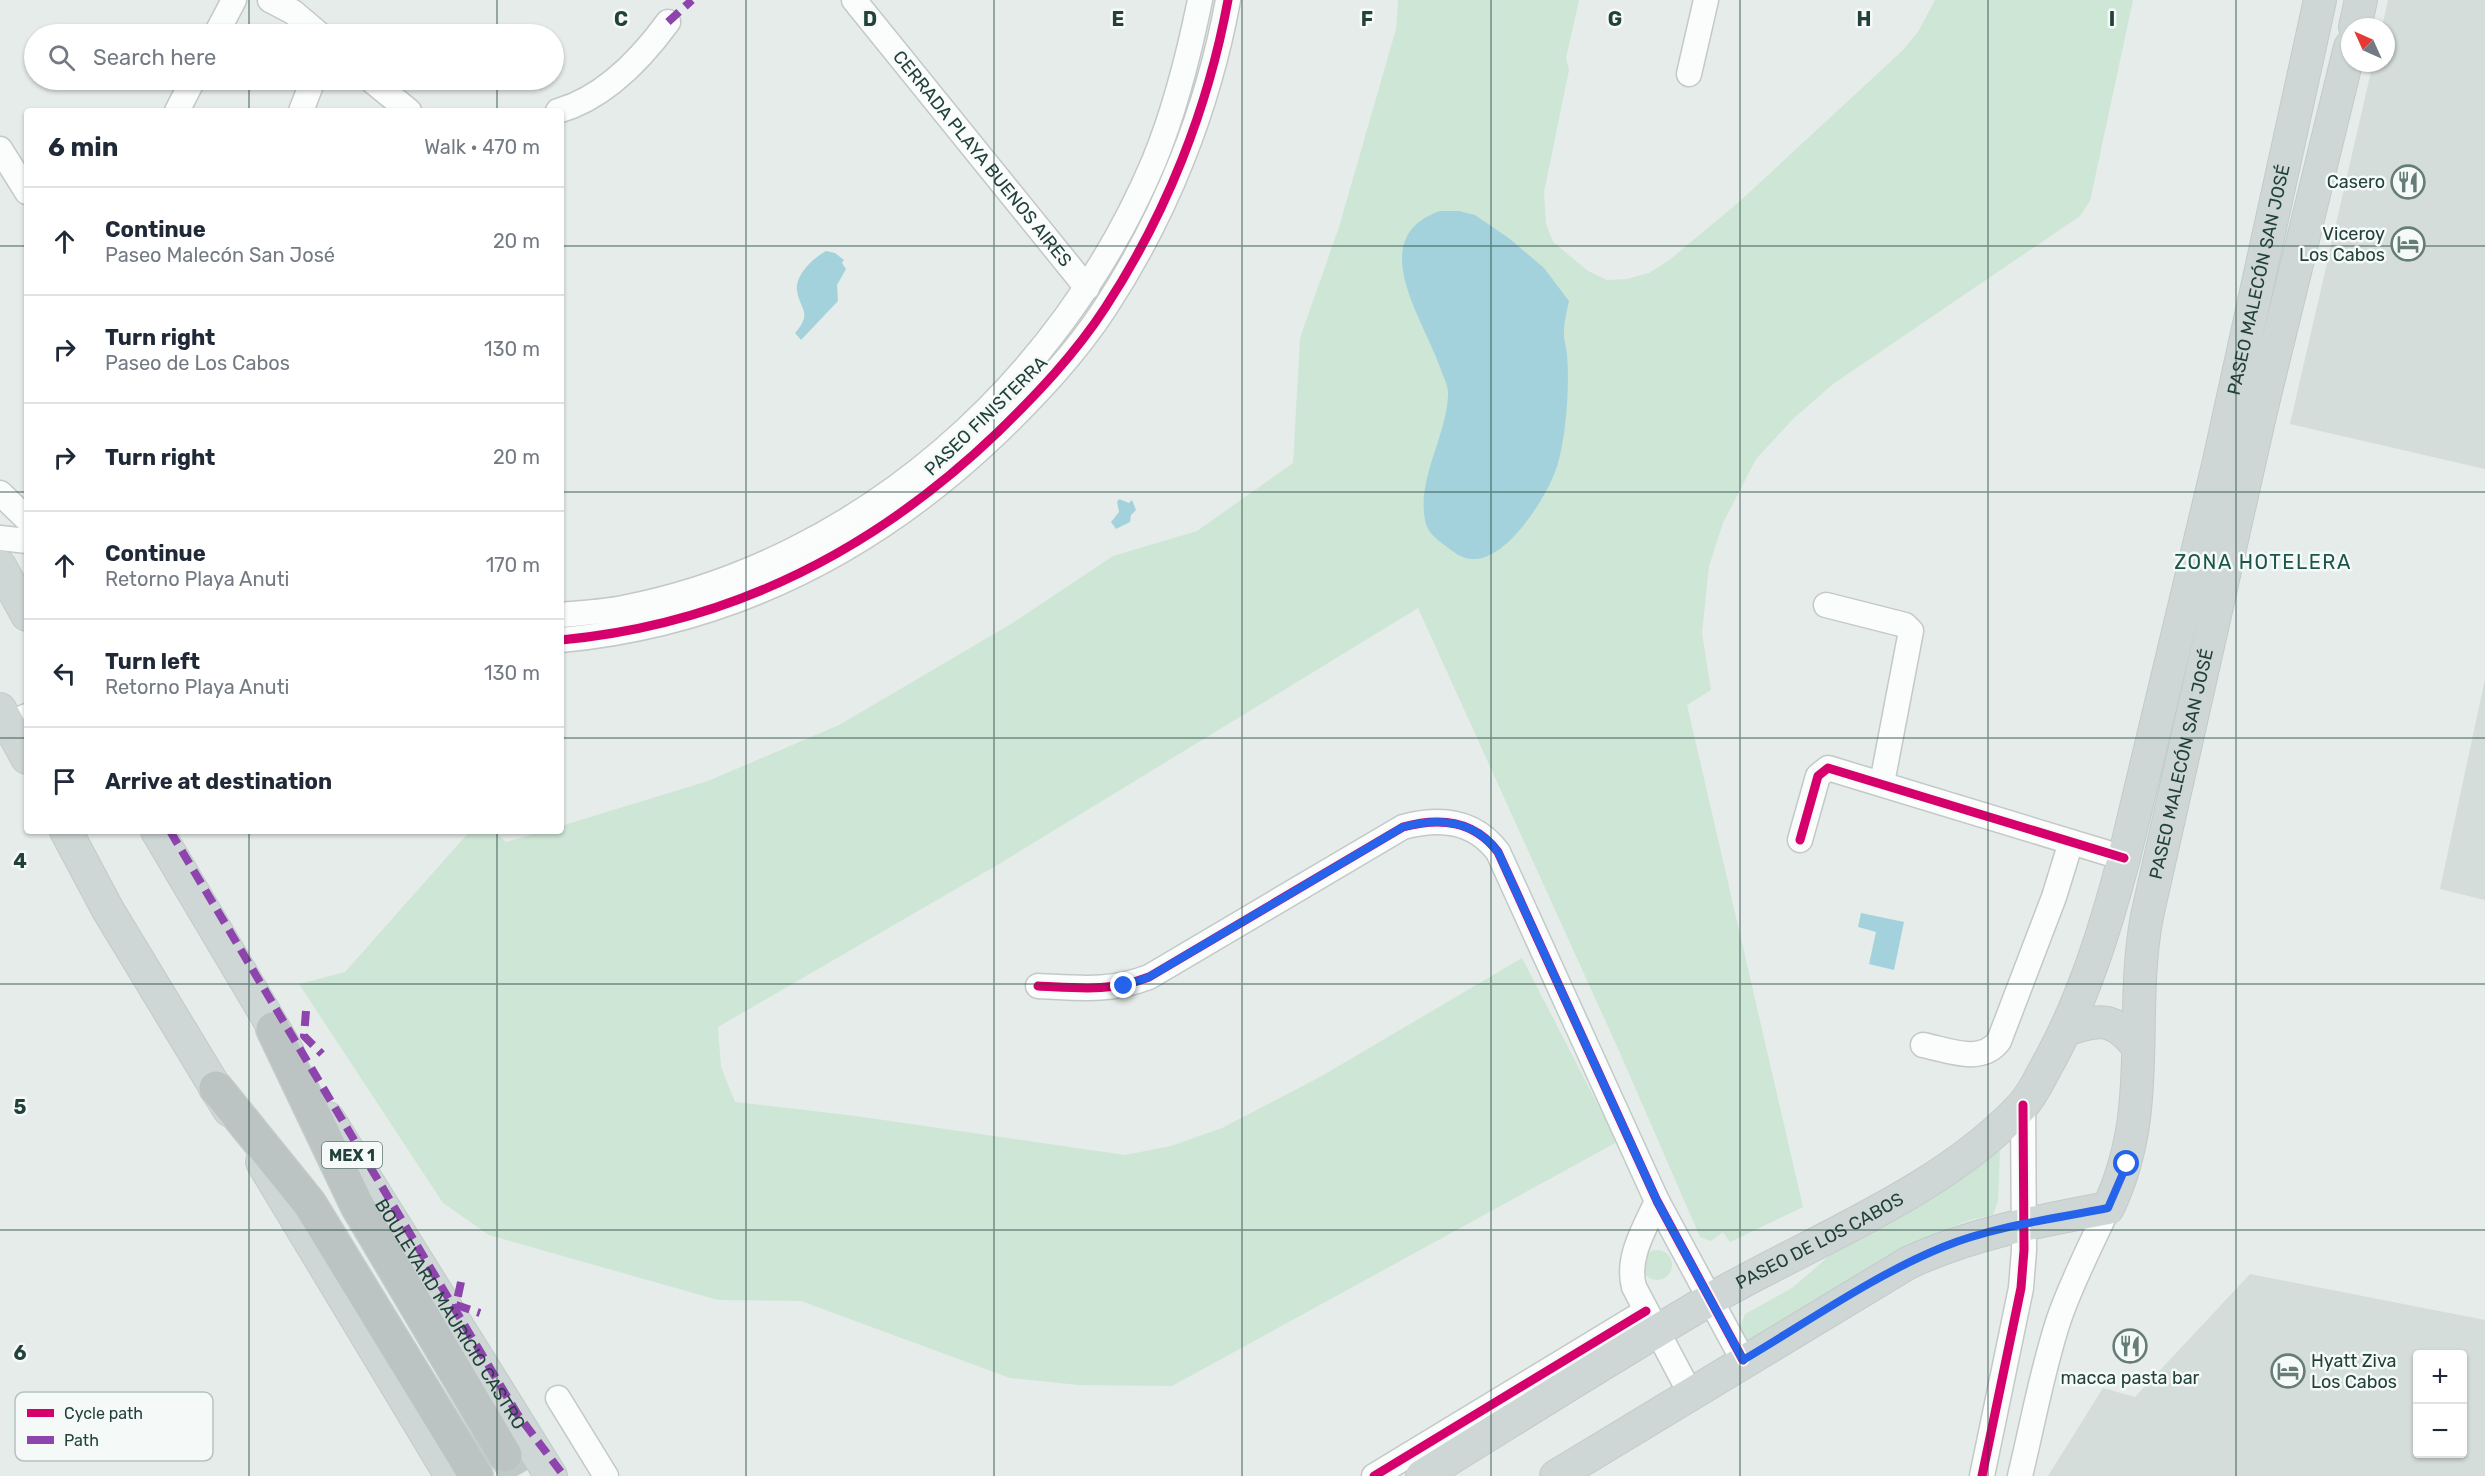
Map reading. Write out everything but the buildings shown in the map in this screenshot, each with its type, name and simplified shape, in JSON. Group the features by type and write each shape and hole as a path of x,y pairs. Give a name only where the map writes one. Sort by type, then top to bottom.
{"highway":[{"name":"BOULEVARD MAURICIO CASTRO","path":"273,1029 357,1205 504,1455"},
{"path":"216,1088 309,1203 476,1476"}],"main road":[{"name":"PASEO MALECÓN SAN JOSÉ","path":"2108,1208 2127,1164 2134,1130 2139,1077 2138,980 2147,916 2320,0"},
{"path":"2357,18 2361,0"},
{"name":"PASEO MALECÓN SAN JOSÉ","path":"2111,909 2343,72"},
{"path":"0,566 24,610"},
{"path":"9,716 24,751"},
{"path":"68,834 126,941 451,1476"},
{"name":"BOULEVARD MAURICIO CASTRO","path":"159,834 273,1029 551,1476"},
{"name":"PASEO DE LOS CABOS","path":"1422,1476 1652,1321 1711,1299 1937,1177 1974,1149 2023,1105 2066,1030 2111,909"},
{"path":"2066,1030 2088,1022 2103,1021 2116,1025 2138,1047"},
{"path":"1556,1476 1743,1360 1908,1263 1944,1246 2024,1224 2108,1208"}],"street":[{"path":"221,24 234,0"},
{"path":"270,0 295,6 310,24"},
{"name":"CERRADA PLAYA BUENOS AIRES","path":"854,0 1087,288"},
{"name":"PASEO FINISTERRA","path":"564,615 621,609 698,589 765,563 873,505 925,466 985,410 1055,333 1087,288 1130,213 1155,159 1174,102 1200,0"},
{"name":"PASEO FINISTERRA","path":"564,640 627,632 729,604 771,587 849,548 889,523 948,478 1022,409 1068,360 1105,309 1139,252 1171,187 1195,127 1221,36 1228,0"},
{"path":"1689,74 1706,0"},
{"path":"564,108 593,94 623,74 648,50 669,22"},
{"path":"179,108 188,90"},
{"path":"303,108 309,90"},
{"path":"383,90 405,108"},
{"path":"0,149 24,187"},
{"path":"0,493 24,516"},
{"path":"0,538 24,541"},
{"path":"1826,605 1905,625 1911,631 1882,783"},
{"path":"621,609 627,632"},
{"path":"1800,840 1818,776 1828,768 2124,858"},
{"path":"1038,986 1103,989 1124,986 1149,977 1403,827 1425,821 1445,820 1462,825 1489,840 1498,852 1657,1201 1743,1360"},
{"path":"1923,1045 1978,1055 1994,1048 2054,897 2072,842"},
{"path":"1982,1476 2021,1288 2024,1224 2023,1105"},
{"path":"1657,1201 1637,1246 1631,1274 1652,1321 1690,1393"},
{"name":"PASEO MALECÓN SAN JOSÉ","path":"2020,1476 2047,1357 2059,1319 2108,1208"},
{"path":"1374,1476 1652,1321"},
{"path":"558,1398 606,1476"}],"shaded area":[{"name":"Viceroy Los Cabos","path":"2388,0 2485,0 2485,469 2290,424 2371,72 2395,72 2395,18 2384,18"},
{"path":"2485,679 2485,900 2440,889"},
{"name":"Hyatt Ziva Los Cabos","path":"2250,1274 2485,1320 2485,1476 2048,1476 2103,1388 2135,1397"}],"green space":[{"path":"1398,0 1579,0 1566,58 1569,70 1544,192 1546,224 1553,242 1588,271 1607,280 1627,279 1649,273 1668,261 1739,202 1902,51 1918,32 1935,0 2133,0 2090,201 2080,216 1833,384 1793,419 1756,459 1723,523 1709,566 1702,633 1711,690 1687,705 1803,1207 1730,1242 1723,1232 1711,1241 1700,1237 1620,1053 1418,608 999,864 718,1027 721,1067 735,1102 856,1116 1125,1155 1171,1146 1222,1128 1320,1077 1522,958 1617,1142 1172,1386 1078,1385 1010,1378 801,1301 718,1300 489,1235 443,1203 299,984 345,972 467,834 498,834 506,842 534,834 564,834 564,825 708,781 839,725 1011,624 1113,556 1197,531 1293,463 1300,338 1339,227 1396,29"},
{"path":"2000,1151 1998,1201 1993,1215 1970,1220 1944,1230 1757,1342 1744,1340 1738,1333 1745,1314 1792,1288 1836,1250 1991,1153"},
{"path":"1657,1250 1667,1255 1672,1265 1667,1275 1657,1280 1647,1275 1642,1265 1647,1255"}],"water":[{"path":"1440,211 1459,211 1475,215 1510,239 1544,268 1569,301 1564,335 1568,367 1566,414 1562,446 1555,472 1543,497 1510,540 1484,557 1471,559 1464,558 1440,542 1428,529 1425,520 1425,489 1446,411 1448,393 1405,282 1402,260 1405,240 1417,223"},
{"path":"826,251 835,253 844,260 842,263 846,269 837,285 838,301 801,340 795,333 804,315 797,285 806,268"},
{"path":"1119,499 1129,503 1132,500 1136,510 1131,515 1130,522 1116,529 1111,522 1119,512 1117,502"},
{"path":"1861,913 1904,922 1894,970 1869,964 1876,932 1858,927"}],"tunnel":[{"path":"505,1455 517,1476"}],"marked path":[{"path":"668,22 692,0"},
{"path":"172,834 518,1415 564,1476"},
{"path":"306,1011 304,1036 322,1054"},
{"path":"461,1282 456,1305 480,1313"}],"cycle path":[{"path":"564,640 624,631 684,617 742,598 798,574 851,545 902,512 951,474 998,432 1041,388 1081,341 1105,308 1147,236 1182,160 1196,121 1209,81 1228,0"},
{"path":"1800,840 1818,776 1828,768 2124,858"},
{"path":"1038,986 1108,987 1149,977 1403,827 1430,822 1467,827 1489,841 1498,852 1657,1201 1743,1360"},
{"path":"1982,1476 2021,1288 2024,1250 2023,1105"},
{"path":"1374,1476 1646,1311"}],"place":[{"name":"Casero","path":"2408,182"},
{"name":"Viceroy Los Cabos","path":"2408,244"},
{"name":"macca pasta bar","path":"2130,1346"},
{"name":"Hyatt Ziva Los Cabos","path":"2288,1371"}],"district":[{"name":"ZONA HOTELERA","path":"2263,562"}],"route":[{"path":"1124,986 1149,977 1403,827 1425,821 1445,820 1476,831 1489,840 1498,852 1657,1201 1743,1360 1908,1263 1944,1246 2024,1224 2108,1208 2127,1164"}]}
